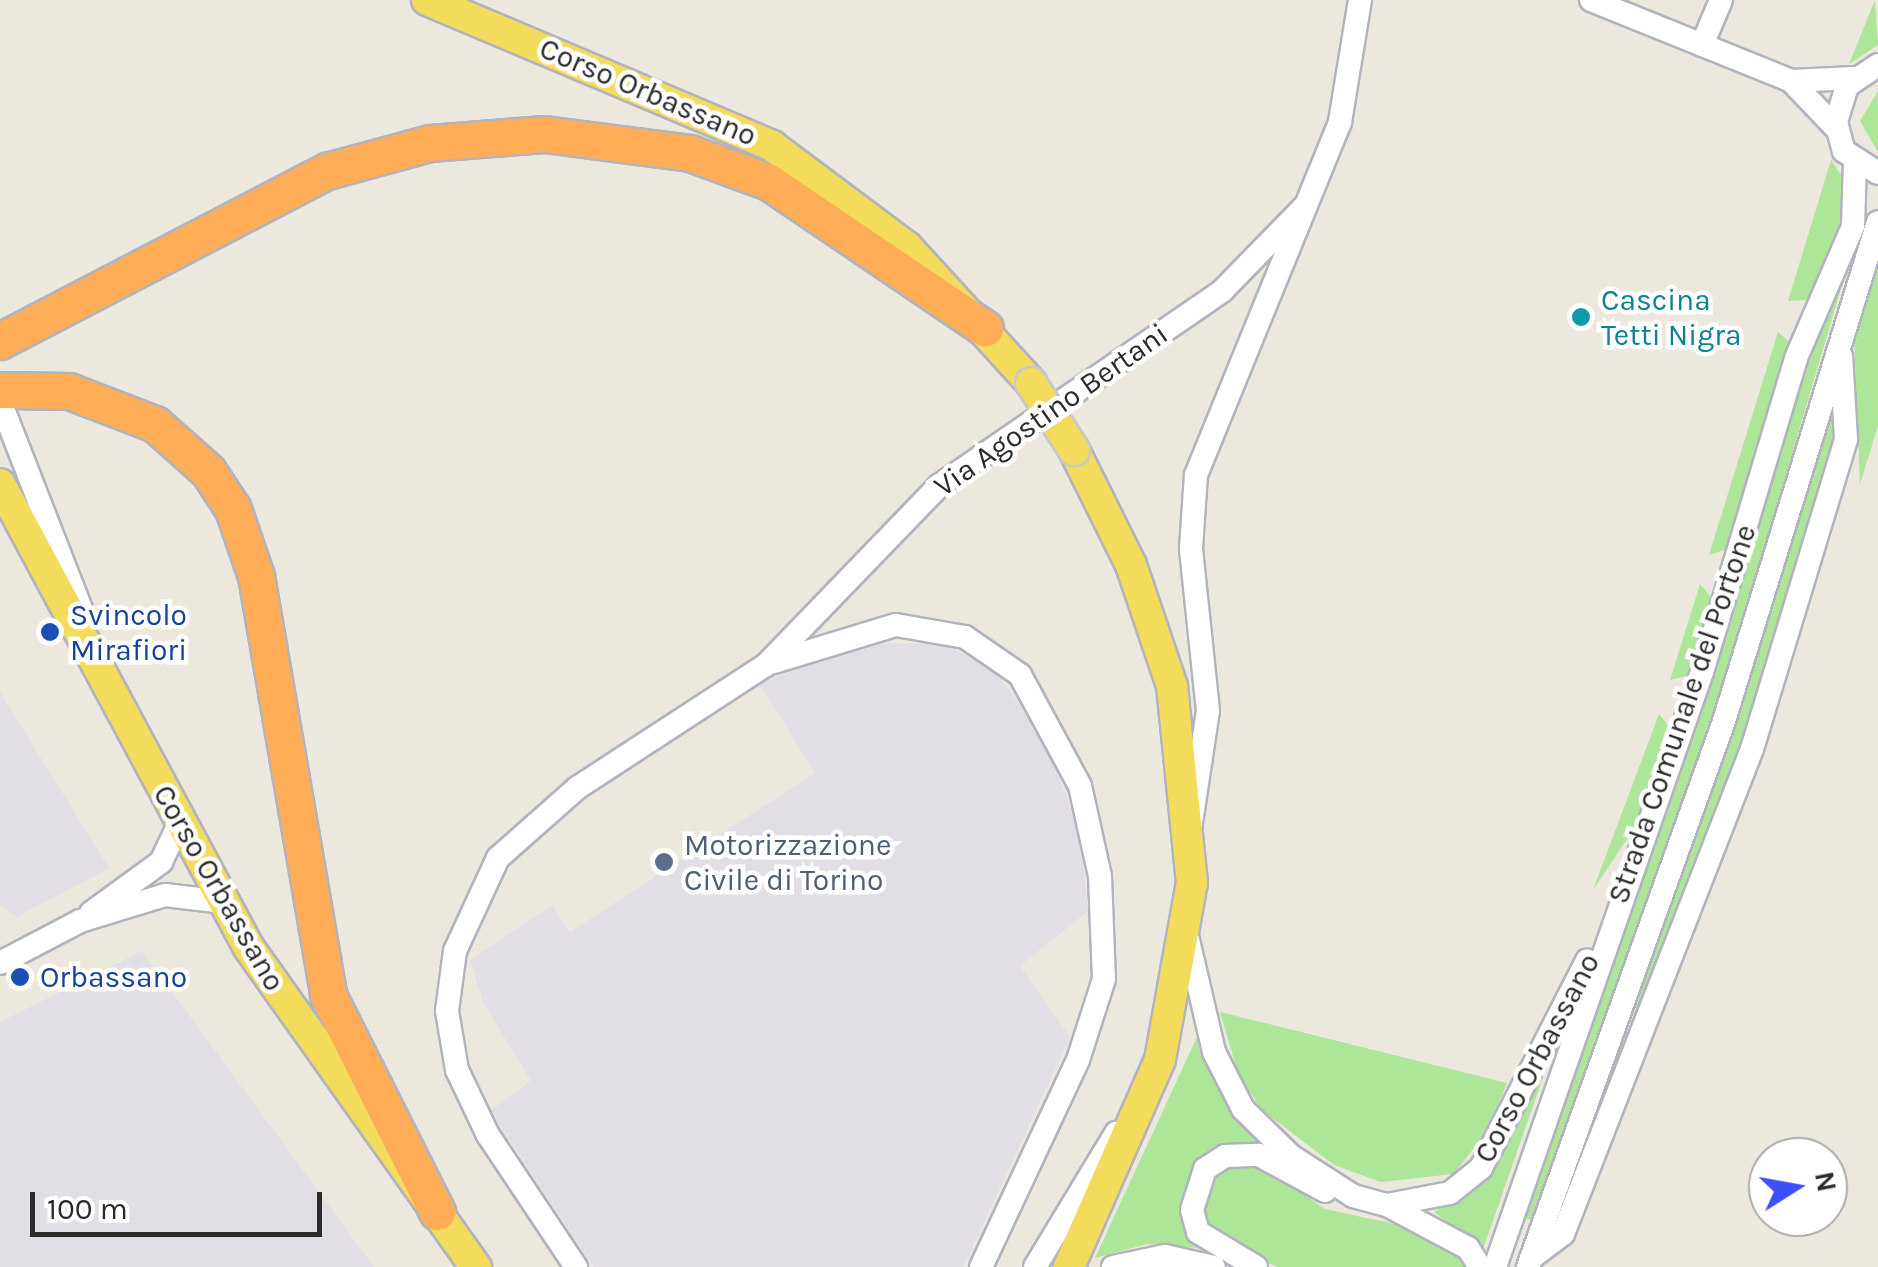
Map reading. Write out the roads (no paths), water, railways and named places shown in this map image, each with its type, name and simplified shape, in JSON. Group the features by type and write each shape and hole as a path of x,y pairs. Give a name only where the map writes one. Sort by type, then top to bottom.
{"highway":[{"path":"0,341 327,171 430,143 544,134 627,140 740,170 854,233 939,304 984,328"},
{"path":"0,390 70,391 122,407 208,471 248,545 328,995 438,1212"}],"main road":[{"name":"Corso Orbassano","path":"427,0 772,146 907,247 1031,383 1074,450 1157,634 1191,823 1188,940 1160,1060 1066,1267"},
{"name":"Corso Orbassano","path":"0,484 224,902 311,1044 476,1267"}],"street":[{"name":"Via Agostino Bertani","path":"1191,823 1208,711 1191,548 1196,475 1351,84 1360,0"},
{"path":"1591,0 1790,81 1837,129 1855,161 1878,172"},
{"path":"1702,45 1721,0"},
{"path":"1790,81 1870,67"},
{"path":"1837,129 1870,67"},
{"name":"Strada Comunale del Portone","path":"1494,1267 1702,672 1796,358 1852,226 1855,161"},
{"name":"Via Agostino Bertani","path":"576,1267 488,1135 457,1070 446,1010 470,906 498,858 550,811 766,665 940,485 1222,291 1303,208"},
{"name":"Strada Comunale del Portone","path":"1526,1264 1723,724 1878,222"},
{"name":"Strada Comunale del Portone","path":"1526,1264 1563,1234 1766,707 1846,440 1840,348"},
{"path":"0,401 113,696"},
{"name":"Via Agostino Bertani","path":"766,665 896,626 964,636 1020,675 1080,786 1100,876 1104,979 1078,1060 981,1267"},
{"path":"0,963 80,921 161,862 180,822"},
{"path":"80,921 176,893 224,902"},
{"name":"Corso Orbassano","path":"1387,1205 1450,1193 1481,1168 1616,910"},
{"name":"Corso Orbassano","path":"1188,940 1214,1052 1243,1109 1353,1196"},
{"path":"1034,1267 1160,1060"},
{"name":"Corso Orbassano","path":"1256,1267 1198,1232 1192,1210 1205,1169 1225,1156 1259,1155 1318,1189 1387,1205 1468,1248 1480,1267"},
{"path":"1113,1267 1165,1256 1214,1267"}],"place":[{"name":"Cascina Tetti Nigra","path":"1581,317"},
{"name":"Svincolo Mirafiori","path":"50,632"},
{"name":"Motorizzazione Civile di Torino","path":"664,862"},
{"name":"Orbassano","path":"20,977"}]}
